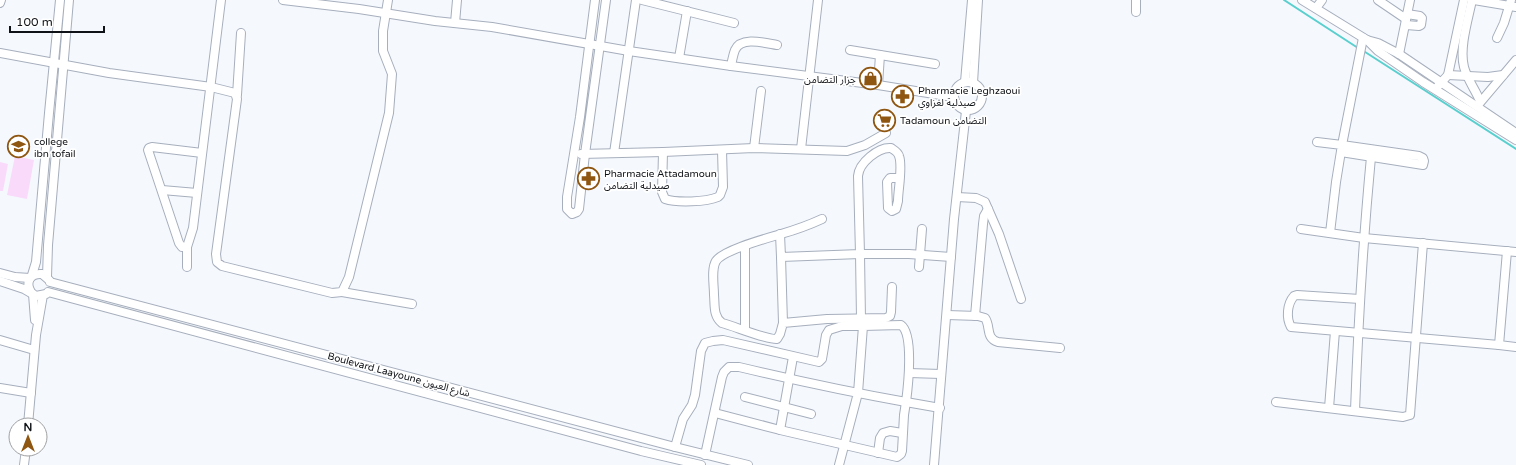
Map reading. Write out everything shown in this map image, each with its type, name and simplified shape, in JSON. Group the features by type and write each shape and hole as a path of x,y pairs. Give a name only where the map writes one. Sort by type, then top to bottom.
{"street":[{"path":"36,335 32,293 28,285 36,262 53,62 60,0"},
{"path":"29,417 36,335 49,279 48,245 69,0"},
{"path":"187,267 187,247 193,228 221,0"},
{"path":"283,0 517,31 589,45 731,66 878,85 953,97"},
{"path":"342,292 349,277 389,113 392,74 383,51 383,31 388,0"},
{"path":"455,23 457,0"},
{"path":"595,0 567,203 568,212 575,214 579,209 606,0"},
{"path":"614,154 636,0"},
{"path":"642,0 734,22"},
{"path":"800,149 818,0"},
{"path":"969,83 972,0"},
{"path":"969,83 978,0"},
{"path":"1136,0 1136,12"},
{"path":"1302,0 1365,39 1388,58 1436,90 1477,106 1516,140"},
{"path":"1316,8 1322,0"},
{"path":"1378,0 1406,19"},
{"path":"1400,54 1410,0"},
{"path":"1448,76 1464,0"},
{"path":"1477,106 1462,59 1473,0 1512,4 1497,38"},
{"path":"679,58 687,11"},
{"path":"241,33 237,105 216,254 217,262 222,266 332,293 342,292 412,304"},
{"path":"1365,39 1378,43 1400,54 1516,133"},
{"path":"1330,233 1342,148 1365,39"},
{"path":"731,66 735,49 742,43 759,42 777,45"},
{"path":"850,50 935,64"},
{"path":"0,53 109,73 211,87 232,92 237,95"},
{"path":"878,85 880,55"},
{"path":"1477,106 1516,60"},
{"path":"1436,90 1440,82 1448,76 1466,75 1488,77 1503,75"},
{"path":"584,83 594,85"},
{"path":"969,83 978,86 982,97 981,102 977,107 966,111 958,107 953,97 956,88 969,83"},
{"path":"754,148 761,91"},
{"path":"934,465 940,408 941,374 951,257 966,111"},
{"path":"574,154 614,154 754,148 847,151 865,145 886,133"},
{"path":"1317,142 1371,157 1423,165 1424,161 1423,158 1419,156 1342,148"},
{"path":"187,247 182,247 179,243 149,154 149,148 152,147 202,153"},
{"path":"839,465 858,393 862,323 858,176 860,167 865,161 884,148 890,148 894,149 899,156 899,178"},
{"path":"663,152 662,192 665,199 672,201 705,200 718,197 722,191 722,150"},
{"path":"1355,411 1360,299 1371,157"},
{"path":"162,190 197,193"},
{"path":"957,197 983,200 999,234 1021,299"},
{"path":"974,316 983,224 985,212 988,209"},
{"path":"780,234 782,322 780,334 776,339 764,337 722,323 716,318 714,277 715,263 717,259 728,252 822,219"},
{"path":"919,267 922,229"},
{"path":"1300,229 1364,238 1512,252 1499,346"},
{"path":"1276,402 1403,417 1410,415 1423,243"},
{"path":"745,246 745,330"},
{"path":"781,257 860,254 920,254 951,257"},
{"path":"0,273 16,277 42,274 49,279"},
{"name":"Boulevard Laayoune شارع العيون","path":"49,279 705,455 748,465"},
{"path":"0,281 32,293 45,293"},
{"path":"675,447 683,420 692,405 695,395 701,351 705,344 723,340 819,362 822,359 826,335 829,330 890,316 892,307 892,287"},
{"name":"Boulevard Laayoune شارع العيون","path":"45,293 633,449 700,465"},
{"path":"1360,299 1294,296 1291,299 1288,320 1291,327 1516,347"},
{"path":"947,315 985,318 987,320 989,333 994,341 1060,348"},
{"path":"715,413 878,453 899,456 902,451 902,433 909,373 908,337 904,327 901,325 827,319 782,322"},
{"path":"1329,408 1335,331"},
{"path":"0,340 34,350"},
{"path":"780,430 793,357"},
{"path":"705,455 722,377 724,372 729,367 739,366 858,393 940,408"},
{"path":"909,373 941,374"},
{"path":"0,388 31,393"},
{"path":"745,398 812,414"},
{"path":"878,453 880,438 883,433 890,431 902,433"}],"shaded area":[{"path":"15,156 34,160 27,199 7,195"},
{"path":"0,162 8,164 3,191 0,191"}],"waterway":[{"path":"1284,0 1358,48"},
{"path":"1362,50 1516,149"}],"place":[{"name":"جزار التضامن","path":"871,79"},
{"name":"Pharmacie Leghzaoui صيدلية لغزاوي","path":"902,96"},
{"name":"Tadamoun التضامن","path":"885,120"},
{"name":"college ibn tofail","path":"19,147"},
{"name":"Pharmacie Attadamoun صيدلية التضامن","path":"588,179"}]}
